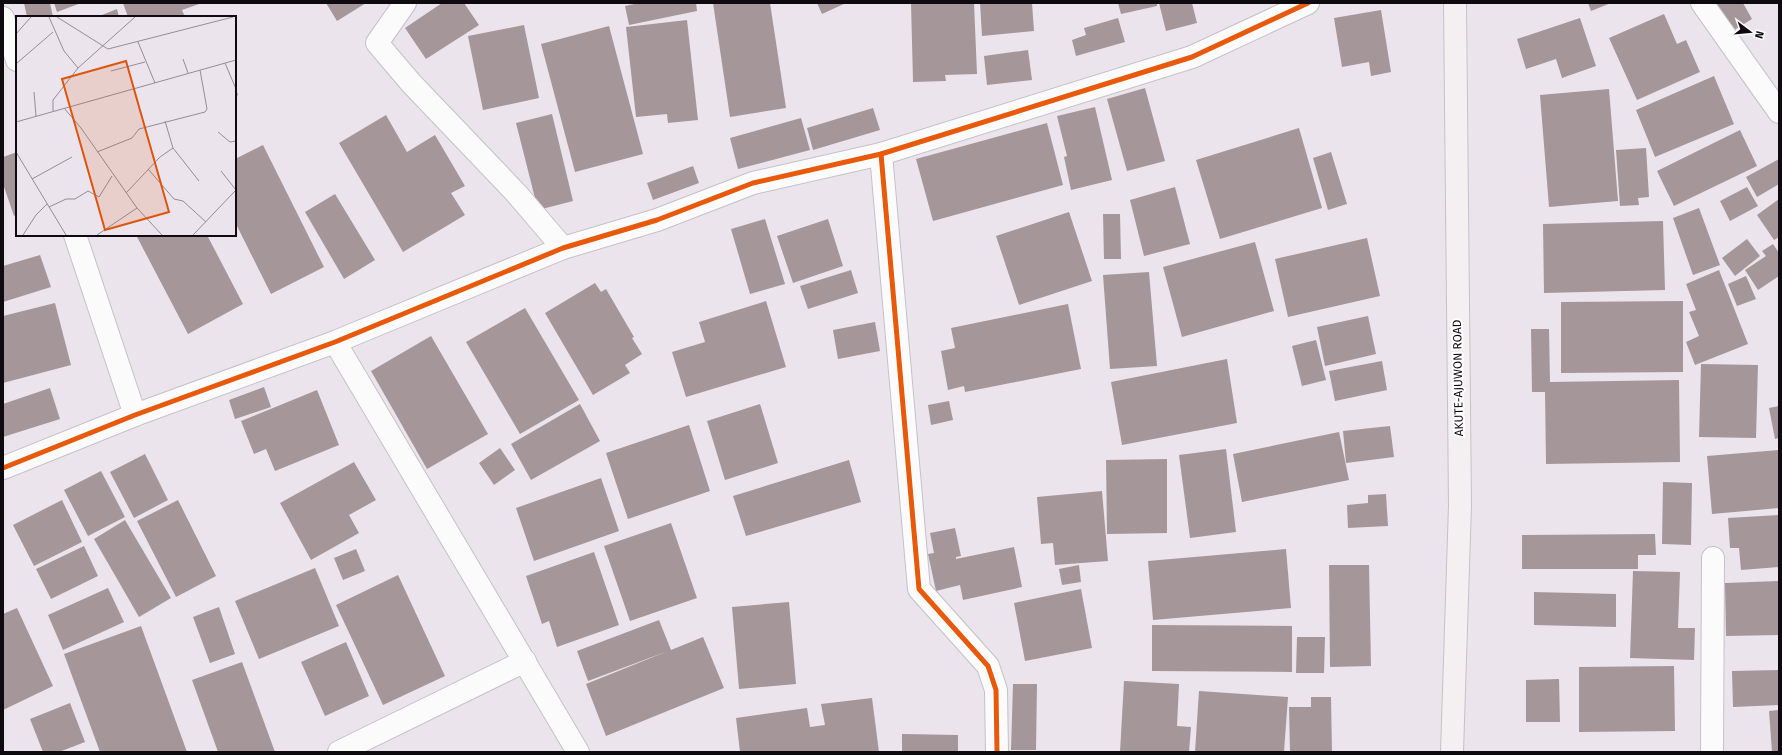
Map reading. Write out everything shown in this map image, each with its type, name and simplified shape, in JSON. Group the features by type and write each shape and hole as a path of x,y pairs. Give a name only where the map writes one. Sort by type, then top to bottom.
{"main road":[{"name":"AKUTE-AJUWON ROAD","path":"1452,752 1460,505 1455,3"}],"street":[{"path":"405,3 377,43 410,83 516,193 564,248"},
{"path":"3,468 135,415 335,342 564,248 657,220 753,183 882,154 1192,57 1308,3"},
{"path":"1702,3 1779,112"},
{"path":"3,18 16,57"},
{"path":"882,154 919,589 988,666 996,690 997,752"},
{"path":"75,236 135,415"},
{"path":"335,342 578,752"},
{"path":"1712,752 1713,558"},
{"path":"339,752 525,661"}],"building":[{"path":"24,3 50,3 53,16 27,16"},
{"path":"54,3 81,3 57,12"},
{"path":"123,3 202,3 182,10 185,16 128,16"},
{"path":"326,3 366,3 337,21"},
{"path":"442,3 464,3 479,25 426,59 405,28"},
{"path":"639,3 696,3 697,11 629,25 625,6"},
{"path":"713,3 770,3 786,108 730,117"},
{"path":"817,3 846,3 822,14"},
{"path":"911,3 974,3 977,74 945,75 946,81 913,82"},
{"path":"980,3 1032,3 1034,31 982,36"},
{"path":"1118,3 1157,3 1157,6 1121,14"},
{"path":"1159,3 1192,3 1197,23 1166,31"},
{"path":"1588,3 1611,3 1591,11"},
{"path":"1715,3 1743,3 1752,19 1731,32"},
{"path":"117,9 119,16 100,16"},
{"path":"1381,10 1391,72 1371,76 1369,62 1342,67 1334,18"},
{"path":"1664,14 1677,44 1686,40 1700,72 1637,100 1609,38"},
{"path":"1118,18 1125,42 1076,56 1072,40 1086,35 1084,28"},
{"path":"1580,18 1596,66 1562,78 1556,59 1526,69 1517,39"},
{"path":"687,20 698,120 668,123 667,114 636,117 626,27"},
{"path":"524,25 539,98 483,110 468,36"},
{"path":"609,26 643,154 575,172 541,44"},
{"path":"1028,50 1032,80 987,85 984,56"},
{"path":"1714,76 1734,124 1655,157 1636,110"},
{"path":"1145,88 1165,161 1127,171 1107,99"},
{"path":"1609,89 1618,201 1549,207 1540,95"},
{"path":"1095,107 1112,180 1071,190 1064,157 1067,156 1057,116"},
{"path":"873,108 880,130 813,150 807,128"},
{"path":"552,114 573,201 538,210 516,123"},
{"path":"386,115 407,152 435,135 465,186 451,193 465,215 403,252 339,143"},
{"path":"801,118 810,150 738,169 730,138"},
{"path":"1047,123 1063,185 933,221 916,159"},
{"path":"1299,128 1322,208 1220,239 1196,160"},
{"path":"1740,130 1757,166 1674,206 1657,171"},
{"path":"263,145 324,267 271,294 236,224 236,158"},
{"path":"1646,148 1649,197 1638,198 1639,205 1620,206 1616,150"},
{"path":"16,152 16,215 14,216 3,184 3,157"},
{"path":"1331,152 1347,204 1328,210 1313,158"},
{"path":"1779,159 1779,184 1757,197 1746,177"},
{"path":"693,166 699,183 653,200 647,183"},
{"path":"1175,187 1190,244 1144,256 1130,200"},
{"path":"1747,187 1758,206 1730,221 1720,201"},
{"path":"335,194 375,260 344,279 305,212"},
{"path":"1779,199 1779,237 1774,240 1757,215"},
{"path":"1699,208 1720,265 1693,275 1673,218"},
{"path":"1069,212 1092,281 1019,305 996,236"},
{"path":"1103,214 1120,214 1121,259 1104,259"},
{"path":"765,219 785,284 750,294 731,229"},
{"path":"828,219 843,266 793,283 777,236"},
{"path":"1663,221 1665,290 1544,293 1543,224"},
{"path":"137,236 208,236 243,304 188,334"},
{"path":"1367,238 1380,296 1288,317 1275,259"},
{"path":"1747,239 1760,256 1735,276 1722,258"},
{"path":"1255,242 1274,311 1182,337 1163,267"},
{"path":"1773,244 1779,253 1779,276 1758,290 1745,270 1766,256 1762,251"},
{"path":"40,255 51,287 3,302 3,266"},
{"path":"851,270 858,293 808,309 800,286"},
{"path":"1719,270 1748,344 1695,365 1686,342 1699,336 1689,312 1696,310 1686,284"},
{"path":"1149,272 1157,366 1110,369 1103,275"},
{"path":"1746,276 1756,299 1737,306 1728,284"},
{"path":"595,283 601,292 606,289 634,337 632,338 642,354 625,365 630,373 593,395 545,313"},
{"path":"766,301 786,367 686,397 672,352 705,342 699,322"},
{"path":"1683,301 1683,372 1561,373 1561,302"},
{"path":"55,303 71,365 3,383 3,316"},
{"path":"1068,304 1081,369 965,392 964,386 948,390 941,351 955,348 951,328"},
{"path":"525,308 579,400 520,434 466,342"},
{"path":"1368,316 1376,354 1325,366 1317,327"},
{"path":"875,322 880,351 838,359 833,330"},
{"path":"1531,329 1549,329 1550,382 1679,380 1680,462 1546,464 1545,392 1532,392"},
{"path":"431,336 488,434 427,469 371,371"},
{"path":"1316,340 1326,380 1302,386 1292,346"},
{"path":"1227,359 1237,423 1122,445 1111,382"},
{"path":"1382,361 1387,390 1335,401 1329,371"},
{"path":"1701,364 1758,365 1756,438 1699,437"},
{"path":"264,387 271,407 235,419 229,400"},
{"path":"50,388 60,419 3,437 3,404"},
{"path":"317,390 339,445 275,471 266,449 254,454 241,421"},
{"path":"949,401 953,420 931,425 928,405"},
{"path":"580,404 600,441 531,480 511,444"},
{"path":"760,404 778,463 725,480 707,421"},
{"path":"1779,406 1779,438 1775,439 1769,408"},
{"path":"689,425 710,491 628,519 606,453"},
{"path":"1390,426 1394,457 1346,463 1343,431"},
{"path":"1339,432 1349,480 1242,502 1233,454"},
{"path":"500,448 515,470 494,485 479,463"},
{"path":"1226,449 1236,532 1190,538 1179,455"},
{"path":"1779,450 1779,508 1712,514 1707,456"},
{"path":"145,454 168,500 134,518 110,472"},
{"path":"1167,459 1167,533 1107,534 1106,460"},
{"path":"849,460 861,502 746,536 733,496"},
{"path":"354,462 376,500 349,515 359,533 311,560 280,503"},
{"path":"101,471 125,517 88,536 64,490"},
{"path":"601,478 619,531 534,561 516,508"},
{"path":"1663,482 1692,483 1691,545 1662,544"},
{"path":"1102,491 1108,561 1055,565 1053,543 1041,544 1037,497"},
{"path":"1386,494 1388,526 1348,528 1347,505 1368,503 1368,495"},
{"path":"62,500 82,542 34,566 13,525"},
{"path":"178,500 216,576 176,597 137,521"},
{"path":"1779,515 1779,567 1741,570 1739,548 1730,548 1728,518"},
{"path":"125,520 171,598 139,617 94,539"},
{"path":"671,523 697,598 630,621 604,546"},
{"path":"955,528 961,556 956,557 956,559 1014,547 1022,587 963,600 960,585 936,591 928,554 934,553 930,533"},
{"path":"1655,534 1656,555 1638,555 1638,569 1522,569 1522,535"},
{"path":"84,546 98,576 51,599 36,569"},
{"path":"356,549 365,571 343,580 334,558"},
{"path":"1286,549 1291,608 1153,620 1148,561"},
{"path":"594,552 619,625 557,647 549,621 542,624 526,576"},
{"path":"1079,565 1081,582 1062,585 1059,569"},
{"path":"1329,565 1369,565 1371,666 1330,667"},
{"path":"315,568 339,626 259,659 235,601"},
{"path":"1633,571 1680,572 1678,628 1695,628 1694,660 1630,658"},
{"path":"398,575 445,676 383,705 336,605"},
{"path":"1779,581 1779,635 1726,636 1725,583"},
{"path":"108,588 124,622 63,650 48,615"},
{"path":"1081,589 1092,648 1025,661 1014,603"},
{"path":"1534,592 1616,594 1616,627 1534,625"},
{"path":"789,602 796,684 739,689 732,607"},
{"path":"219,607 235,654 210,663 193,617"},
{"path":"17,608 53,686 3,710 3,614"},
{"path":"659,620 671,650 703,637 724,688 606,736 586,684 668,651 588,681 577,651"},
{"path":"1152,625 1292,626 1292,672 1152,671"},
{"path":"141,626 187,752 100,752 64,654"},
{"path":"1297,637 1325,637 1324,673 1296,673"},
{"path":"346,642 369,696 325,716 301,662"},
{"path":"242,662 275,752 218,752 192,680"},
{"path":"1674,666 1675,731 1579,732 1579,667"},
{"path":"1779,670 1779,705 1733,707 1732,671"},
{"path":"1559,679 1560,722 1526,722 1526,680"},
{"path":"1124,681 1179,684 1177,726 1191,727 1189,752 1120,752"},
{"path":"1013,684 1037,684 1036,750 1011,750"},
{"path":"1199,691 1288,697 1284,752 1195,752"},
{"path":"1311,697 1331,697 1332,752 1290,752 1289,707 1311,707"},
{"path":"872,698 879,752 740,752 736,718 807,708 810,727 825,725 821,704"},
{"path":"70,703 85,742 59,752 43,752 30,719"},
{"path":"1779,710 1779,752 1772,752 1769,711"},
{"path":"902,734 958,735 958,752 902,752"}],"cycle path":[{"path":"3,468 135,415 335,342 563,248 657,220 753,183 881,154 1192,57 1308,3"},
{"path":"881,154 919,589 988,666 996,690 997,752"}]}
